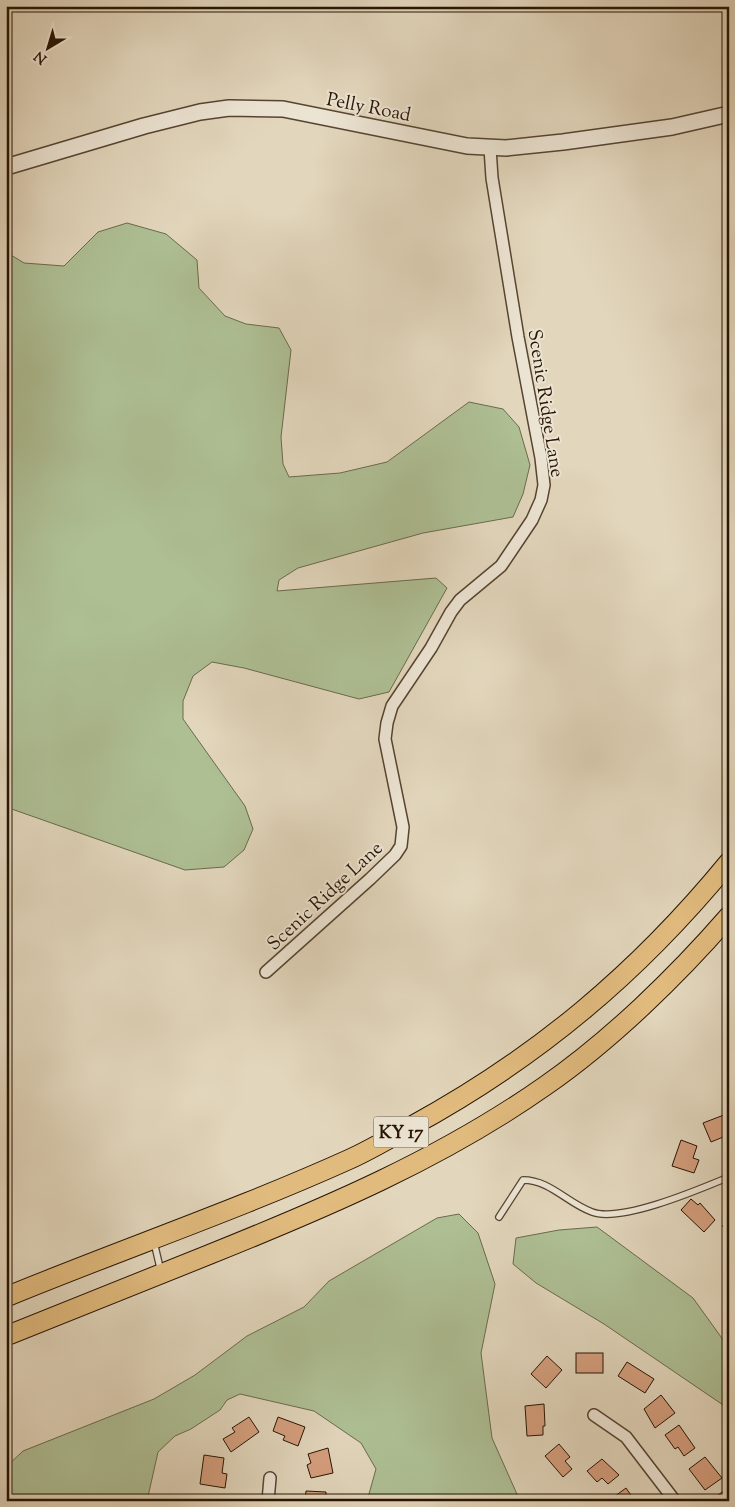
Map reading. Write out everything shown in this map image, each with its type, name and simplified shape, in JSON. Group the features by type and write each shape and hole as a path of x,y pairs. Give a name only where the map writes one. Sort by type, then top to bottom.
{"main road":[{"name":"KY 17","path":"6,1297 351,1159 480,1087 526,1056 608,990 695,903 729,862"},
{"name":"KY 17","path":"6,1336 339,1202 432,1156 495,1119 547,1085 634,1013 684,966 729,916"}],"street":[{"name":"Pelly Road","path":"6,167 144,126 200,112 229,108 283,109 467,146 490,148 629,134 729,114"},
{"name":"Scenic Ridge Lane","path":"266,972 395,855 400,846 403,827 385,739 392,706 431,648 451,612 460,600 501,566 532,520 541,500 544,485 542,464 492,178 490,148"},
{"path":"594,1415 626,1437 675,1501"},
{"path":"268,1501 270,1478"}],"lane":[{"path":"500,1217 523,1180 541,1182 570,1201 602,1215 624,1213 699,1189 729,1177"},
{"path":"153,1239 162,1274"}],"green space":[{"path":"127,223 166,234 197,260 199,288 225,316 246,324 279,328 291,350 281,437 283,464 289,477 340,473 387,462 469,402 503,409 519,427 530,465 523,494 513,517 423,533 298,568 279,580 277,591 436,578 447,588 389,692 359,699 244,668 212,662 193,676 183,701 183,719 245,806 253,829 244,850 224,867 185,870 6,807 6,252 24,263 64,266 98,232"},
{"path":"459,1214 478,1233 495,1284 481,1353 492,1438 520,1501 367,1501 376,1469 361,1443 314,1411 240,1394 227,1400 220,1410 191,1429 175,1436 158,1452 147,1501 16,1501 6,1494 6,1467 23,1451 154,1399 195,1375 247,1336 304,1307 329,1281 437,1218"},
{"path":"597,1227 693,1298 729,1348 729,1409 604,1324 536,1283 513,1264 516,1238 559,1230"}],"building":[{"path":"729,1113 729,1127 725,1128 728,1135 711,1142 703,1123"},
{"path":"681,1140 697,1146 693,1158 699,1160 694,1173 672,1166"},
{"path":"691,1199 698,1205 700,1203 715,1220 704,1232 681,1210"},
{"path":"729,1219 729,1232 722,1226"},
{"path":"576,1353 603,1353 603,1373 576,1373"},
{"path":"547,1356 562,1370 546,1388 531,1374"},
{"path":"627,1362 654,1379 645,1393 618,1376"},
{"path":"661,1395 675,1413 655,1428 644,1409"},
{"path":"544,1404 545,1426 543,1426 543,1435 527,1436 525,1406"},
{"path":"249,1417 259,1432 231,1452 223,1439 235,1432 232,1428"},
{"path":"278,1417 305,1427 298,1446 283,1440 285,1436 273,1431"},
{"path":"679,1425 695,1448 684,1456 678,1447 675,1449 665,1435"},
{"path":"559,1444 570,1457 565,1461 572,1469 563,1477 545,1456"},
{"path":"328,1448 333,1473 311,1478 307,1465 311,1463 308,1454"},
{"path":"204,1455 224,1458 222,1473 227,1474 225,1488 200,1484"},
{"path":"705,1457 722,1478 705,1490 689,1469"},
{"path":"602,1459 619,1475 608,1484 602,1478 597,1482 587,1471"},
{"path":"729,1487 729,1501 716,1501 714,1498"},
{"path":"626,1488 635,1501 612,1501 611,1499"},
{"path":"306,1491 326,1492 326,1501 305,1501"},
{"path":"212,1497 232,1499 231,1501 211,1501"}]}
